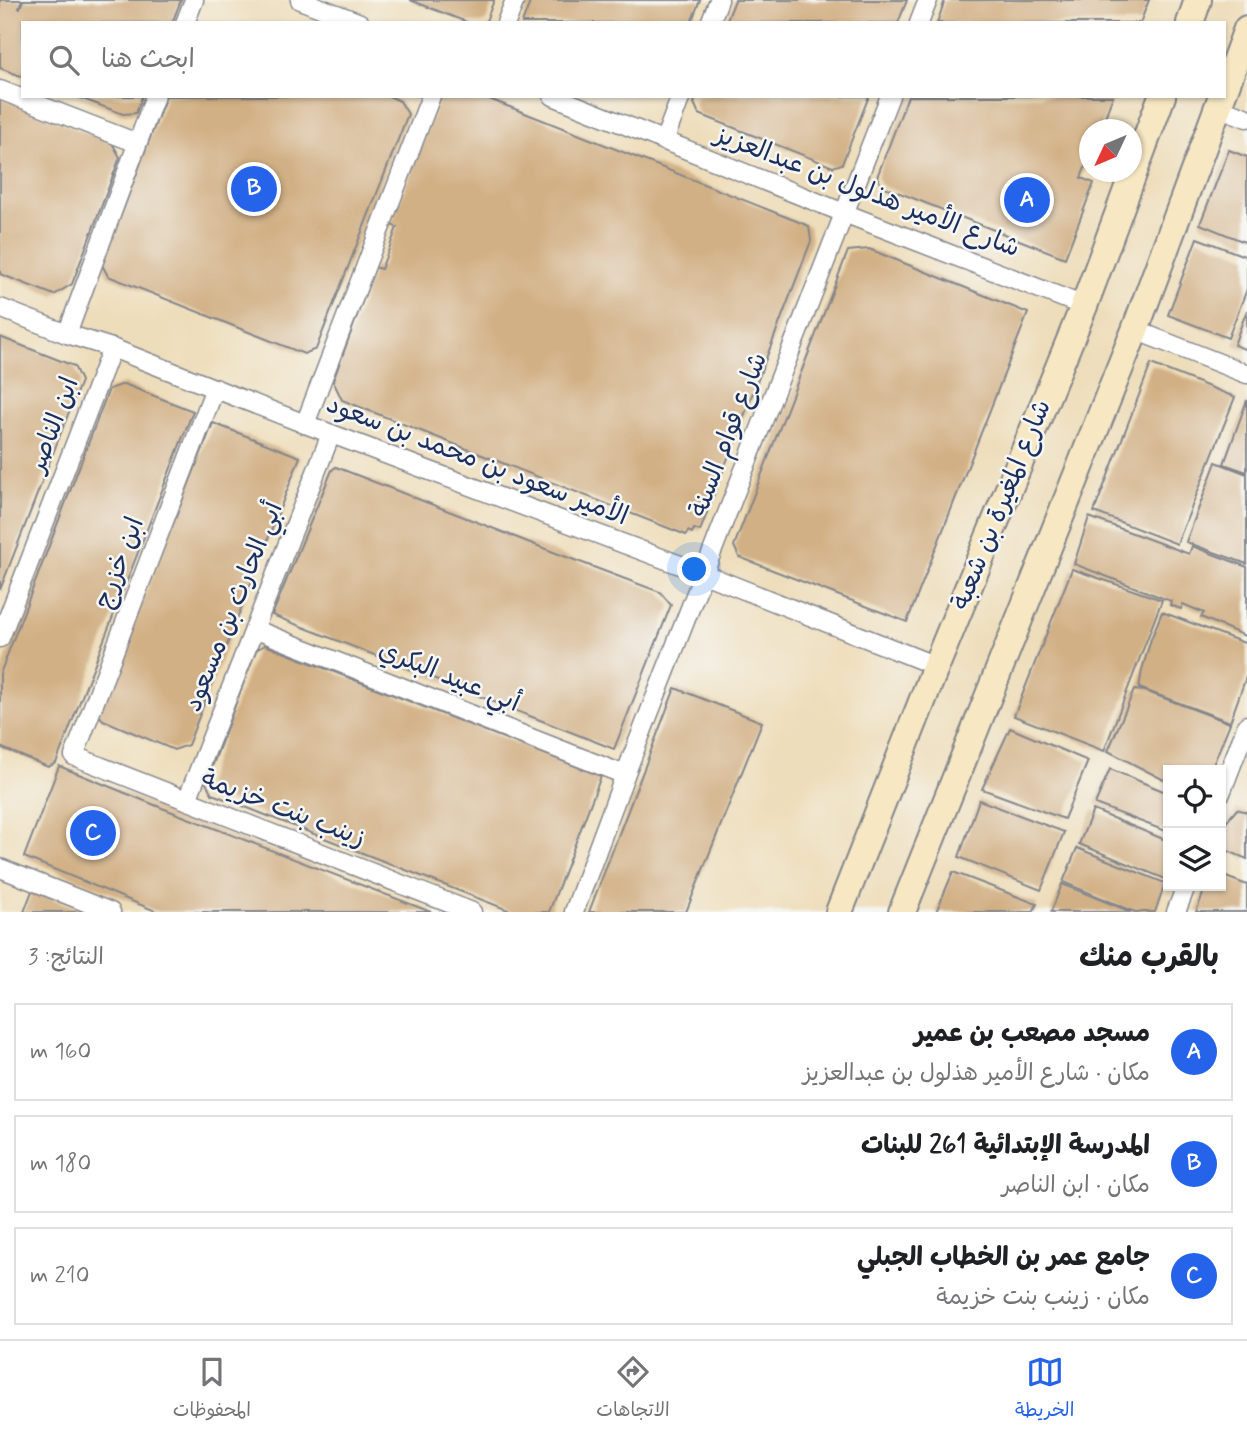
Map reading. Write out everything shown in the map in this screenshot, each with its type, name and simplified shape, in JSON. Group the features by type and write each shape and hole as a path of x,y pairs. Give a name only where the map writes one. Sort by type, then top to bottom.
{"street":[{"path":"186,21 194,0"},
{"path":"300,0 355,21"},
{"path":"507,21 515,0"},
{"path":"711,21 719,0"},
{"path":"920,21 928,0"},
{"path":"1191,21 1198,0"},
{"path":"1226,87 1247,29"},
{"path":"0,90 137,143"},
{"path":"67,334 154,98"},
{"path":"305,424 430,98"},
{"name":"شارع الأمير هذلول بن عبدالعزيز","path":"558,98 1084,306"},
{"path":"664,141 680,98"},
{"name":"شارع قوام السنة","path":"575,912 625,775 889,98"},
{"name":"شارع المغيرة بن شعبة","path":"839,912 936,666 1084,306 1161,98"},
{"path":"902,912 1135,330 1222,98 1247,118"},
{"name":"الأمير سعود بن محمد بن سعود","path":"0,308 112,348 331,434 704,574 936,666"},
{"path":"1135,330 1247,374"},
{"name":"ابن الناصر","path":"0,638 112,348"},
{"name":"ابن خزرج","path":"74,756 215,388"},
{"name":"أبي الحارث بن مسعود","path":"187,800 331,434"},
{"name":"أبي عبيد البكري","path":"254,629 625,775"},
{"path":"1226,780 1247,724"},
{"name":"زينب بنت خزيمة","path":"74,756 472,912"},
{"path":"0,869 111,912"},
{"path":"1176,912 1183,891"}],"building":[{"path":"0,0 22,0 20,8 23,0 181,0 173,21 21,21 21,76 0,68"},
{"path":"410,0 494,0 486,21 464,21"},
{"path":"531,0 700,0 692,21 523,21"},
{"path":"735,0 907,0 899,21 727,21"},
{"path":"945,0 1149,0 1141,21 938,21"},
{"path":"0,98 112,143 120,157 72,284 54,295 0,274"},
{"path":"80,98 141,98 136,113 123,114"},
{"path":"165,98 393,98 400,101 408,114 316,349 304,354 108,276 102,265"},
{"path":"439,98 487,98 809,226 811,241 700,531 694,529 686,535 342,400 333,381 375,267 381,269 389,249 397,227 391,225"},
{"path":"696,98 868,98 842,164 833,167 699,114 694,103"},
{"path":"907,98 1112,98 1104,119 1079,119 1079,182 1094,183 1065,258 882,186 877,177"},
{"path":"1229,150 1247,157 1247,243 1200,224"},
{"path":"1197,238 1247,257 1247,289 1228,338 1168,315"},
{"path":"869,249 1028,313 907,622 739,557 734,546 848,251"},
{"path":"1247,310 1247,350 1234,345"},
{"path":"0,337 74,366 81,381 0,590"},
{"path":"1151,364 1235,397 1177,544 1094,512"},
{"path":"124,384 193,411 56,763 48,767 0,747 0,674 109,389"},
{"path":"1247,400 1247,472 1224,464"},
{"path":"213,423 300,457 188,745 174,750 103,720 99,715"},
{"path":"1216,462 1247,474 1247,564 1186,542"},
{"path":"336,467 660,592 671,605 614,749 272,615 332,470"},
{"path":"1089,517 1189,554 1192,546 1247,567 1247,637 1201,617 1204,613 1183,604 1181,609 1170,605 1171,601 1074,564"},
{"path":"1072,569 1162,600 1104,751 1014,716"},
{"path":"1162,612 1247,644 1247,674 1230,722 1139,688 1151,639"},
{"path":"265,645 601,776 549,912 513,912 212,794 206,783 256,650"},
{"path":"675,688 762,722 686,912 589,912"},
{"path":"1134,690 1145,691 1230,723 1213,765 1163,765 1163,779 1108,751"},
{"path":"1010,728 1088,761 1064,819 982,789"},
{"path":"59,766 431,912 158,912 24,857"},
{"path":"1110,769 1163,791 1163,830 1095,804"},
{"path":"979,800 1064,832 1041,890 959,857"},
{"path":"1237,809 1247,812 1247,859 1226,850 1226,823"},
{"path":"1093,810 1163,839 1163,878 1079,844"},
{"path":"1077,848 1163,882 1163,889 1155,912 1135,912 1063,882"},
{"path":"953,872 1037,904 1033,912 936,912"},
{"path":"1226,877 1247,885 1247,912 1196,912 1204,891 1226,891"},
{"path":"1062,884 1131,912 1051,912"},
{"path":"32,891 87,912 24,912"}],"place":[{"name":"المدرسة الإبتدائية 261 للبنات","path":"254,189"},
{"name":"مسجد مصعب بن عمير","path":"1027,200"},
{"name":"جامع عمر بن الخطاب الجبلي","path":"93,833"}]}
